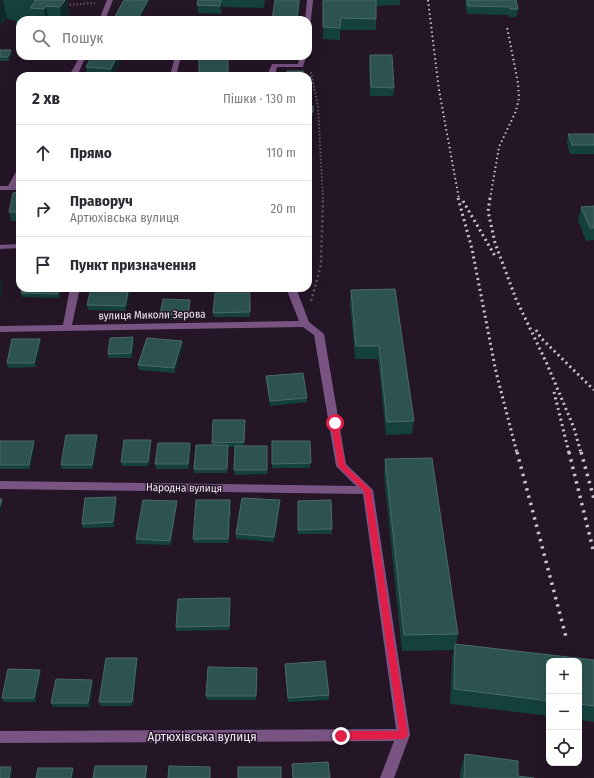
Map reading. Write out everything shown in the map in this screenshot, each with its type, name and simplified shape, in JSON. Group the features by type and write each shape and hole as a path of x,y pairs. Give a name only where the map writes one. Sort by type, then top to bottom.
{"street":[{"path":"104,16 110,0"},
{"path":"308,16 310,0"},
{"path":"75,72 82,60"},
{"path":"273,72 274,66 301,66 302,60"},
{"path":"0,188 16,188"},
{"path":"67,328 74,292"},
{"path":"293,292 305,324 319,334 341,466 368,490 403,735 387,778"},
{"name":"вулиця Миколи Зерова","path":"0,329 305,324"},
{"name":"Народна вулиця","path":"0,485 368,490"},
{"name":"Артюхівська вулиця","path":"0,737 403,735"}],"lane":[{"path":"174,72 177,60"},
{"path":"0,247 16,246"}],"path":[{"path":"59,5 96,3"},
{"path":"301,66 310,72"},
{"path":"305,324 321,265 323,186 318,107 312,78"}],"building":[{"path":"36,0 65,0 60,7 46,6 44,9 30,8"},
{"path":"124,0 148,0 139,16 115,16"},
{"path":"198,0 221,0 220,6 197,5"},
{"path":"275,0 299,0 297,16 273,16"},
{"path":"323,0 376,0 376,19 341,18 340,28 323,27"},
{"path":"467,0 516,0 518,9 510,9 510,7 468,6"},
{"path":"0,50 11,50 8,57 0,57"},
{"path":"370,55 392,55 394,88 371,87"},
{"path":"90,60 115,60 111,69 86,67"},
{"path":"199,60 228,60 228,72 199,72"},
{"path":"287,71 303,71 303,72"},
{"path":"568,134 594,134 594,145 572,145"},
{"path":"13,193 16,193 16,212 9,212"},
{"path":"594,206 594,228 590,228 581,207"},
{"path":"395,289 414,421 387,422 379,346 356,346 351,290"},
{"path":"21,292 59,292 58,294"},
{"path":"90,292 128,292 125,306 87,305"},
{"path":"215,293 250,293 250,312 213,313"},
{"path":"163,299 190,300 188,315 160,314"},
{"path":"133,337 131,353 108,354 110,338"},
{"path":"147,338 182,341 174,368 138,365"},
{"path":"12,339 40,339 34,363 7,363"},
{"path":"303,373 307,398 270,401 266,376"},
{"path":"213,420 245,420 244,442 212,443"},
{"path":"66,435 97,435 92,465 61,465"},
{"path":"124,440 151,440 148,462 121,462"},
{"path":"0,441 34,441 29,465 0,465"},
{"path":"272,441 310,441 311,463 272,464"},
{"path":"158,443 190,443 188,464 155,464"},
{"path":"196,445 228,445 227,469 194,469"},
{"path":"235,446 267,446 267,470 234,470"},
{"path":"432,458 458,634 404,635 385,459"},
{"path":"116,497 113,522 82,524 85,498"},
{"path":"242,498 280,500 274,537 236,534"},
{"path":"143,500 177,501 170,541 136,539"},
{"path":"196,500 230,500 228,539 193,539"},
{"path":"331,500 332,529 298,530 298,501"},
{"path":"230,598 229,626 176,627 178,599"},
{"path":"455,644 577,658 546,658 546,701 454,689"},
{"path":"106,658 137,658 132,702 99,702"},
{"path":"582,659 594,660 594,706 582,704"},
{"path":"325,661 329,695 288,698 285,664"},
{"path":"208,667 257,668 256,696 206,696"},
{"path":"8,669 40,670 34,698 2,698"},
{"path":"56,679 92,680 88,703 51,703"},
{"path":"465,754 518,761 518,776 534,778 464,778"},
{"path":"328,762 330,778 293,778 292,764"},
{"path":"95,766 147,766 145,778 93,778"},
{"path":"169,766 210,767 210,778 168,778"},
{"path":"0,767 11,767 9,778 0,778"},
{"path":"238,767 281,767 281,778 238,778"},
{"path":"38,768 73,768 71,778 36,778"}],"railway":[{"path":"428,0 439,90 459,199"},
{"path":"490,199 499,147 516,111 519,98 518,83 507,27"},
{"path":"458,198 472,249 496,372 517,453"},
{"path":"490,198 488,211 495,243 516,299 547,364 574,428 581,453"},
{"path":"463,201 495,256"},
{"path":"536,330 541,338 594,390"},
{"path":"554,392 569,453"},
{"path":"517,452 566,637"},
{"path":"569,452 594,553"},
{"path":"581,452 594,499"}],"route":[{"path":"335,423 341,466 368,490 403,735 341,736"}]}
